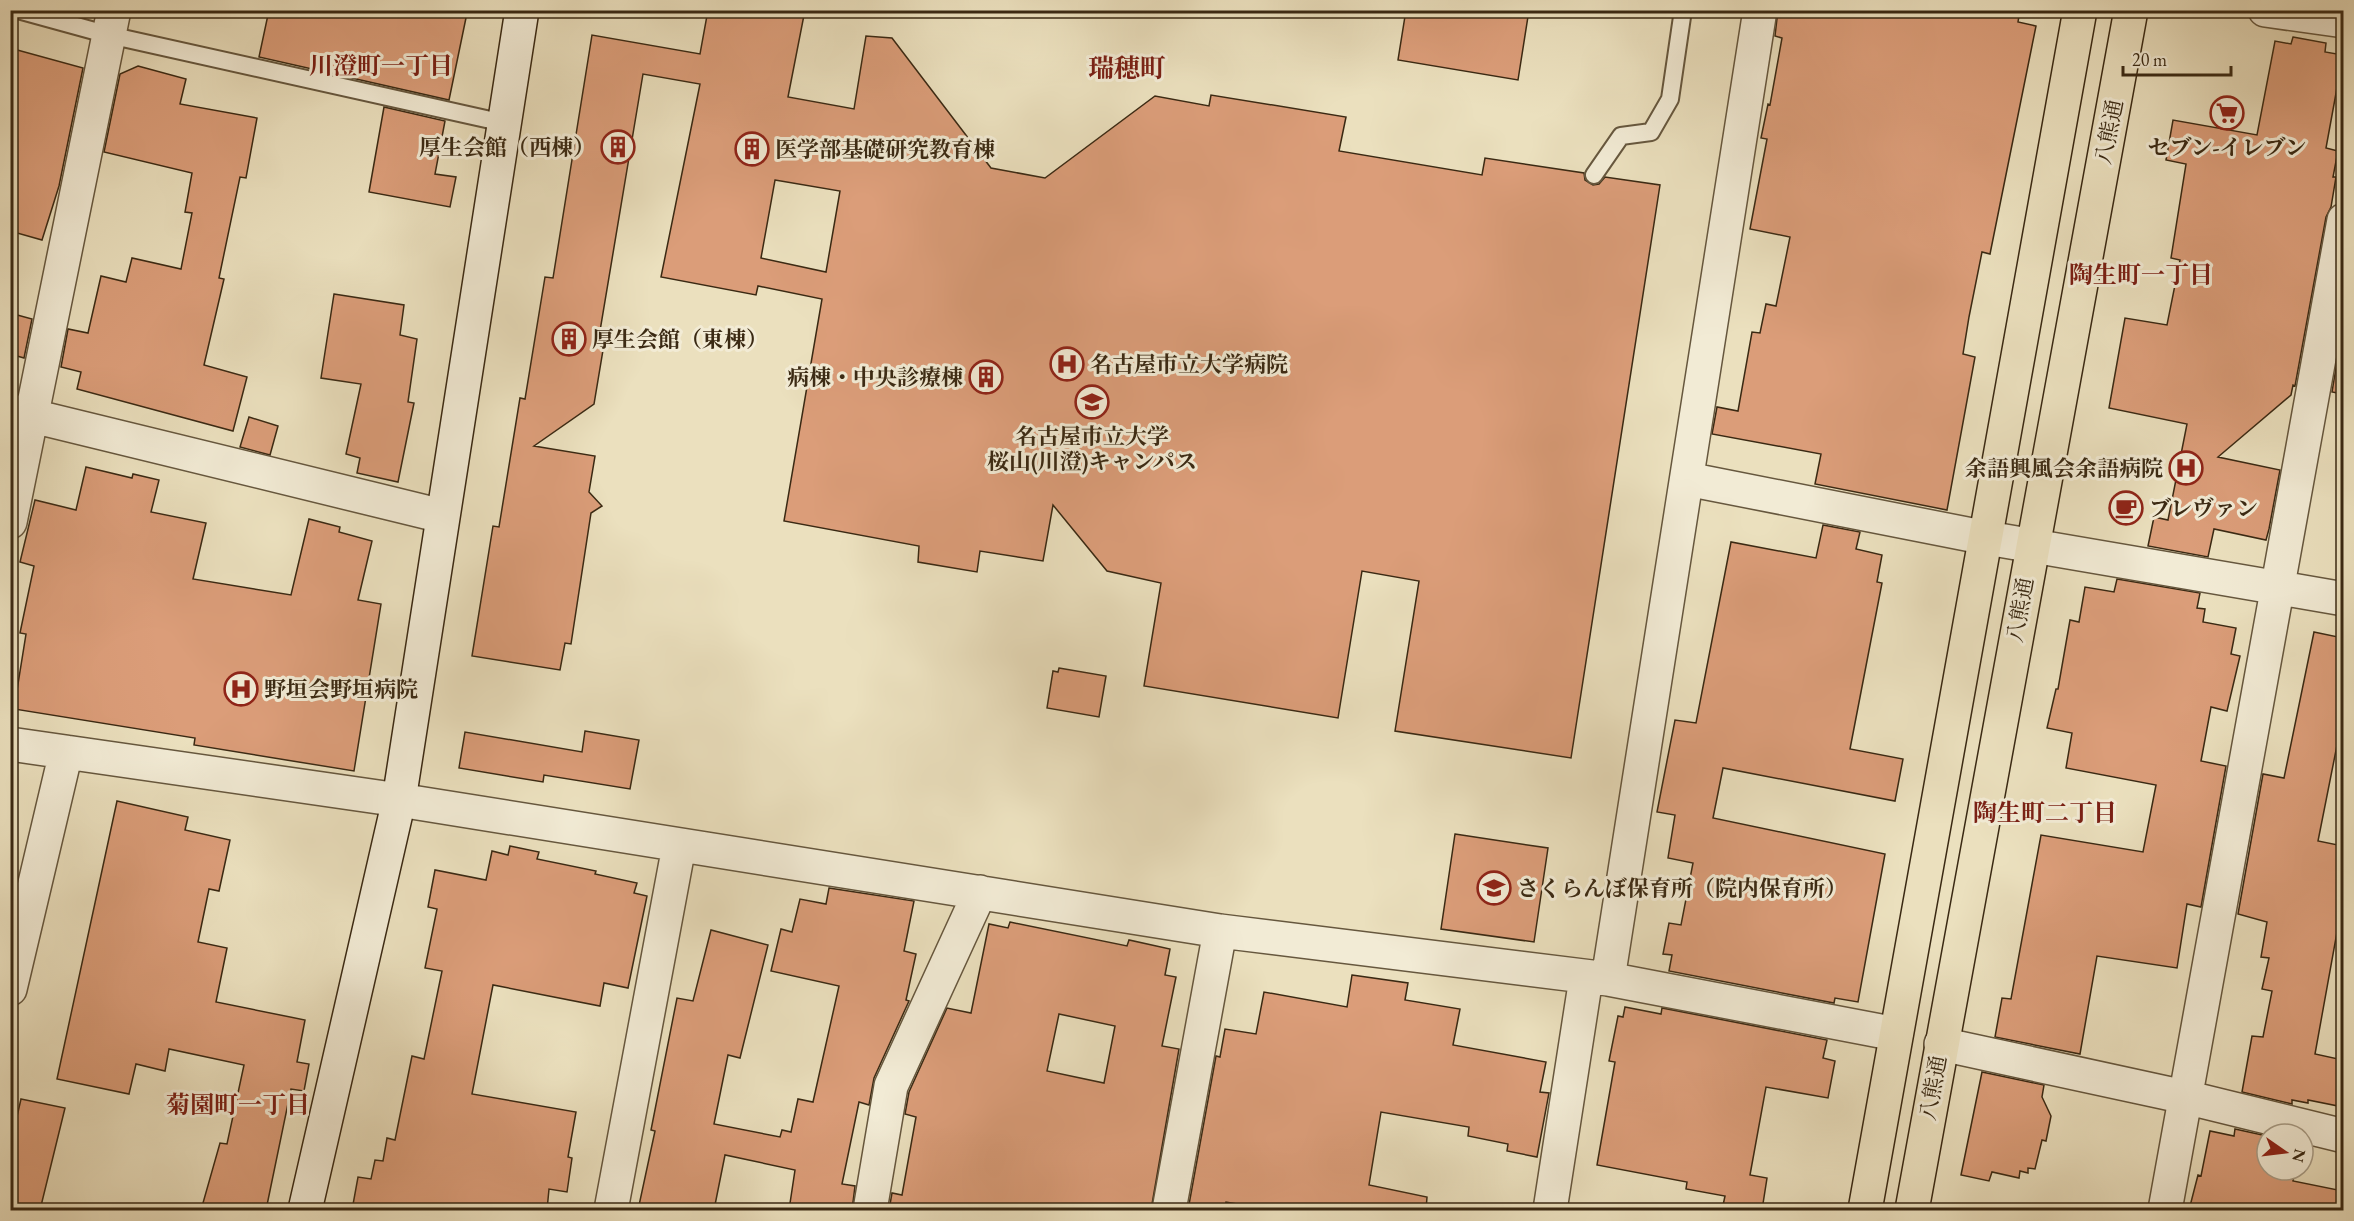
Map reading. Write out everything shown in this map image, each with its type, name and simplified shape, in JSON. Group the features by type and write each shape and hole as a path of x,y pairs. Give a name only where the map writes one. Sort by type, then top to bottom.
{"main road":[{"name":"八熊通","path":"1865,1210 2080,10"},
{"name":"八熊通","path":"1912,1210 2131,10"}],"street":[{"path":"305,1210 399,800 522,10"},
{"path":"1550,1210 1597,979 1687,479 1760,10"},
{"path":"2265,10 2343,21"},
{"path":"10,522 21,413 111,23"},
{"path":"2165,1210 2343,220"},
{"path":"21,413 442,516"},
{"path":"1687,479 1987,538 2343,599"},
{"path":"10,744 399,800 1220,931 1597,979 1896,1034"},
{"path":"10,989 66,752"},
{"path":"611,1210 679,846"},
{"path":"870,1210 891,1086 980,892"},
{"path":"1169,1210 1220,931"},
{"path":"1941,1044 2185,1097 2343,1136"}],"lane":[{"path":"18,10 111,23 504,123"},
{"path":"1594,175 1621,136 1651,132 1670,99 1683,10"}],"building":[{"path":"269,10 452,10 467,13 449,100 259,57"},
{"path":"708,10 805,10 788,97 854,109 866,36 892,38 991,168 1045,178 1155,96 1209,106 1211,95 1346,117 1339,151 1482,175 1485,158 1584,173 1585,180 1593,185 1599,184 1605,177 1660,185 1571,758 1395,731 1419,581 1362,571 1338,718 1144,686 1161,583 1107,571 1053,505 1043,561 980,551 977,572 918,562 919,546 784,521 822,299 758,286 756,295 661,277 700,84 643,74 600,331 606,332 594,404 534,446 595,456 589,492 602,506 591,513 571,644 565,643 560,670 472,656 493,526 499,527 520,398 525,399 545,277 553,278 592,35 700,54","holes":["775,180 840,191 826,272 761,258"]},
{"path":"1406,10 1529,10 1518,80 1398,60"},
{"path":"1778,10 2020,10 2018,22 2036,26 1990,254 1982,252 1969,317 1963,354 1975,357 1947,510 1815,484 1821,454 1712,434 1717,407 1738,411 1752,332 1760,333 1766,304 1776,306 1790,237 1750,229 1767,139 1761,138 1768,104 1770,105 1782,38 1775,36"},
{"path":"2293,37 2326,43 2325,52 2343,55 2326,148 2338,151 2331,207 2326,217 2295,386 2293,385 2291,395 2218,457 2280,470 2266,540 2214,529 2208,557 2148,546 2154,517 2168,520 2187,424 2109,408 2125,318 2167,325 2180,260 2171,258 2186,164 2166,160 2173,120 2257,135 2275,41 2291,44"},
{"path":"10,48 83,68 59,186 42,240 10,231"},
{"path":"138,66 186,79 180,104 257,118 246,178 240,177 219,278 224,279 204,365 247,377 233,431 77,389 81,372 61,367 68,329 88,333 101,276 126,282 132,258 181,269 192,213 185,212 192,173 104,152 120,74"},
{"path":"384,107 445,121 435,174 456,177 450,207 369,192"},
{"path":"334,294 404,305 400,335 417,339 408,402 414,403 398,482 357,473 360,458 346,454 361,384 321,378"},
{"path":"10,313 32,319 24,358 10,354"},
{"path":"2337,362 2343,363 2343,394 2332,392"},
{"path":"249,417 278,426 270,455 240,447"},
{"path":"86,467 132,478 133,474 159,480 151,512 206,523 193,579 291,595 309,519 340,527 339,532 372,541 358,600 381,604 354,771 194,745 195,738 14,709 26,634 20,633 34,566 20,562 35,500 76,510"},
{"path":"1823,525 1860,532 1856,549 1882,555 1877,582 1882,583 1850,749 1903,759 1895,801 1723,768 1713,818 1885,854 1858,1002 1835,998 1834,1003 1669,971 1672,955 1663,954 1669,923 1681,925 1693,863 1668,858 1675,815 1657,812 1675,720 1696,723 1731,542 1816,558"},
{"path":"2117,579 2200,593 2197,608 2205,609 2203,622 2236,628 2231,654 2240,656 2227,711 2211,707 2201,761 2226,766 2201,907 2187,904 2177,968 2097,956 2080,1054 1995,1037 2002,998 2011,999 2041,835 2143,852 2156,785 2066,768 2072,733 2047,728 2056,689 2058,689 2070,620 2079,622 2085,587 2114,592"},
{"path":"2314,632 2343,638 2343,715 2318,841 2343,846 2343,899 2315,1054 2343,1060 2343,1107 2308,1100 2308,1103 2292,1100 2292,1104 2242,1092 2252,1036 2263,1037 2272,991 2262,989 2269,958 2261,957 2267,922 2238,914 2263,774 2284,778"},
{"path":"1059,668 1106,676 1099,717 1047,708 1053,671 1058,672"},
{"path":"585,731 639,740 630,789 544,775 543,782 459,768 465,732 582,752"},
{"path":"117,801 188,817 185,830 230,840 219,891 209,889 198,942 227,948 216,1002 305,1020 297,1062 309,1064 304,1091 291,1089 266,1210 201,1210 220,1143 227,1144 244,1065 169,1049 165,1071 136,1064 129,1094 57,1079"},
{"name":"さくらんぼ保育所（院内保育所）","path":"1455,834 1548,848 1534,942 1441,929"},
{"path":"510,846 539,852 537,859 596,871 595,874 637,883 634,893 647,896 628,988 604,983 600,1006 493,985 472,1094 576,1112 568,1157 572,1158 567,1192 549,1189 547,1210 352,1210 358,1177 371,1179 375,1160 383,1161 387,1138 395,1140 412,1056 424,1059 442,971 425,968 437,909 428,907 435,870 486,880 492,851 508,855"},
{"path":"829,888 914,901 904,951 916,954 906,1000 909,1001 874,1078 869,1105 859,1102 842,1184 855,1186 852,1210 789,1210 795,1170 725,1155 714,1210 638,1210 655,1131 651,1130 677,998 693,1001 711,930 768,945 740,1058 728,1055 714,1124 780,1137 782,1130 791,1132 798,1099 813,1102 839,986 771,971 781,929 792,932 800,899 826,904"},
{"path":"1010,922 1127,946 1129,940 1170,949 1165,975 1176,977 1162,1046 1179,1049 1151,1210 889,1210 892,1193 902,1195 916,1117 905,1114 909,1092 947,1008 971,1013 989,924 1008,928","holes":["1059,1014 1115,1026 1104,1083 1047,1071"]},
{"path":"1352,975 1408,983 1405,1000 1460,1009 1453,1045 1546,1062 1540,1092 1549,1093 1537,1157 1507,1151 1508,1144 1468,1136 1469,1127 1381,1112 1369,1185 1427,1197 1426,1210 1274,1210 1226,1202 1224,1210 1188,1210 1216,1056 1220,1057 1225,1029 1256,1034 1264,992 1347,1007"},
{"path":"1625,1007 1661,1014 1662,1008 1827,1040 1823,1058 1835,1061 1828,1098 1766,1087 1750,1175 1767,1178 1762,1210 1722,1210 1725,1196 1686,1189 1687,1182 1597,1165 1615,1062 1609,1061 1618,1016 1623,1017"},
{"path":"1982,1072 2044,1085 2042,1097 2051,1116 2046,1141 2042,1140 2035,1169 2028,1168 2028,1173 2020,1171 2019,1178 1992,1172 1989,1181 1961,1175"},
{"path":"21,1099 65,1108 40,1210 10,1210 10,1147"},
{"path":"2235,1129 2255,1133 2255,1182 2298,1182 2343,1191 2343,1210 2189,1210 2198,1175 2201,1176 2210,1131 2234,1136"}],"place":[{"name":"セブン-イレブン","path":"2227,113"},
{"name":"厚生会館（西棟）","path":"618,147"},
{"name":"医学部基礎研究教育棟","path":"752,149"},
{"name":"厚生会館（東棟）","path":"569,339"},
{"name":"名古屋市立大学病院","path":"1067,364"},
{"name":"病棟・中央診療棟","path":"986,377"},
{"name":"名古屋市立大学 桜山(川澄)キャンパス","path":"1092,402"},
{"name":"余語興風会余語病院","path":"2186,468"},
{"name":"ブレヴァン","path":"2126,508"},
{"name":"野垣会野垣病院","path":"241,689"},
{"name":"さくらんぼ保育所（院内保育所）","path":"1494,888"}],"district":[{"name":"川澄町一丁目","path":"381,65"},
{"name":"瑞穂町","path":"1127,68"},
{"name":"陶生町一丁目","path":"2141,274"},
{"name":"陶生町二丁目","path":"2045,812"},
{"name":"菊園町一丁目","path":"238,1104"}]}
